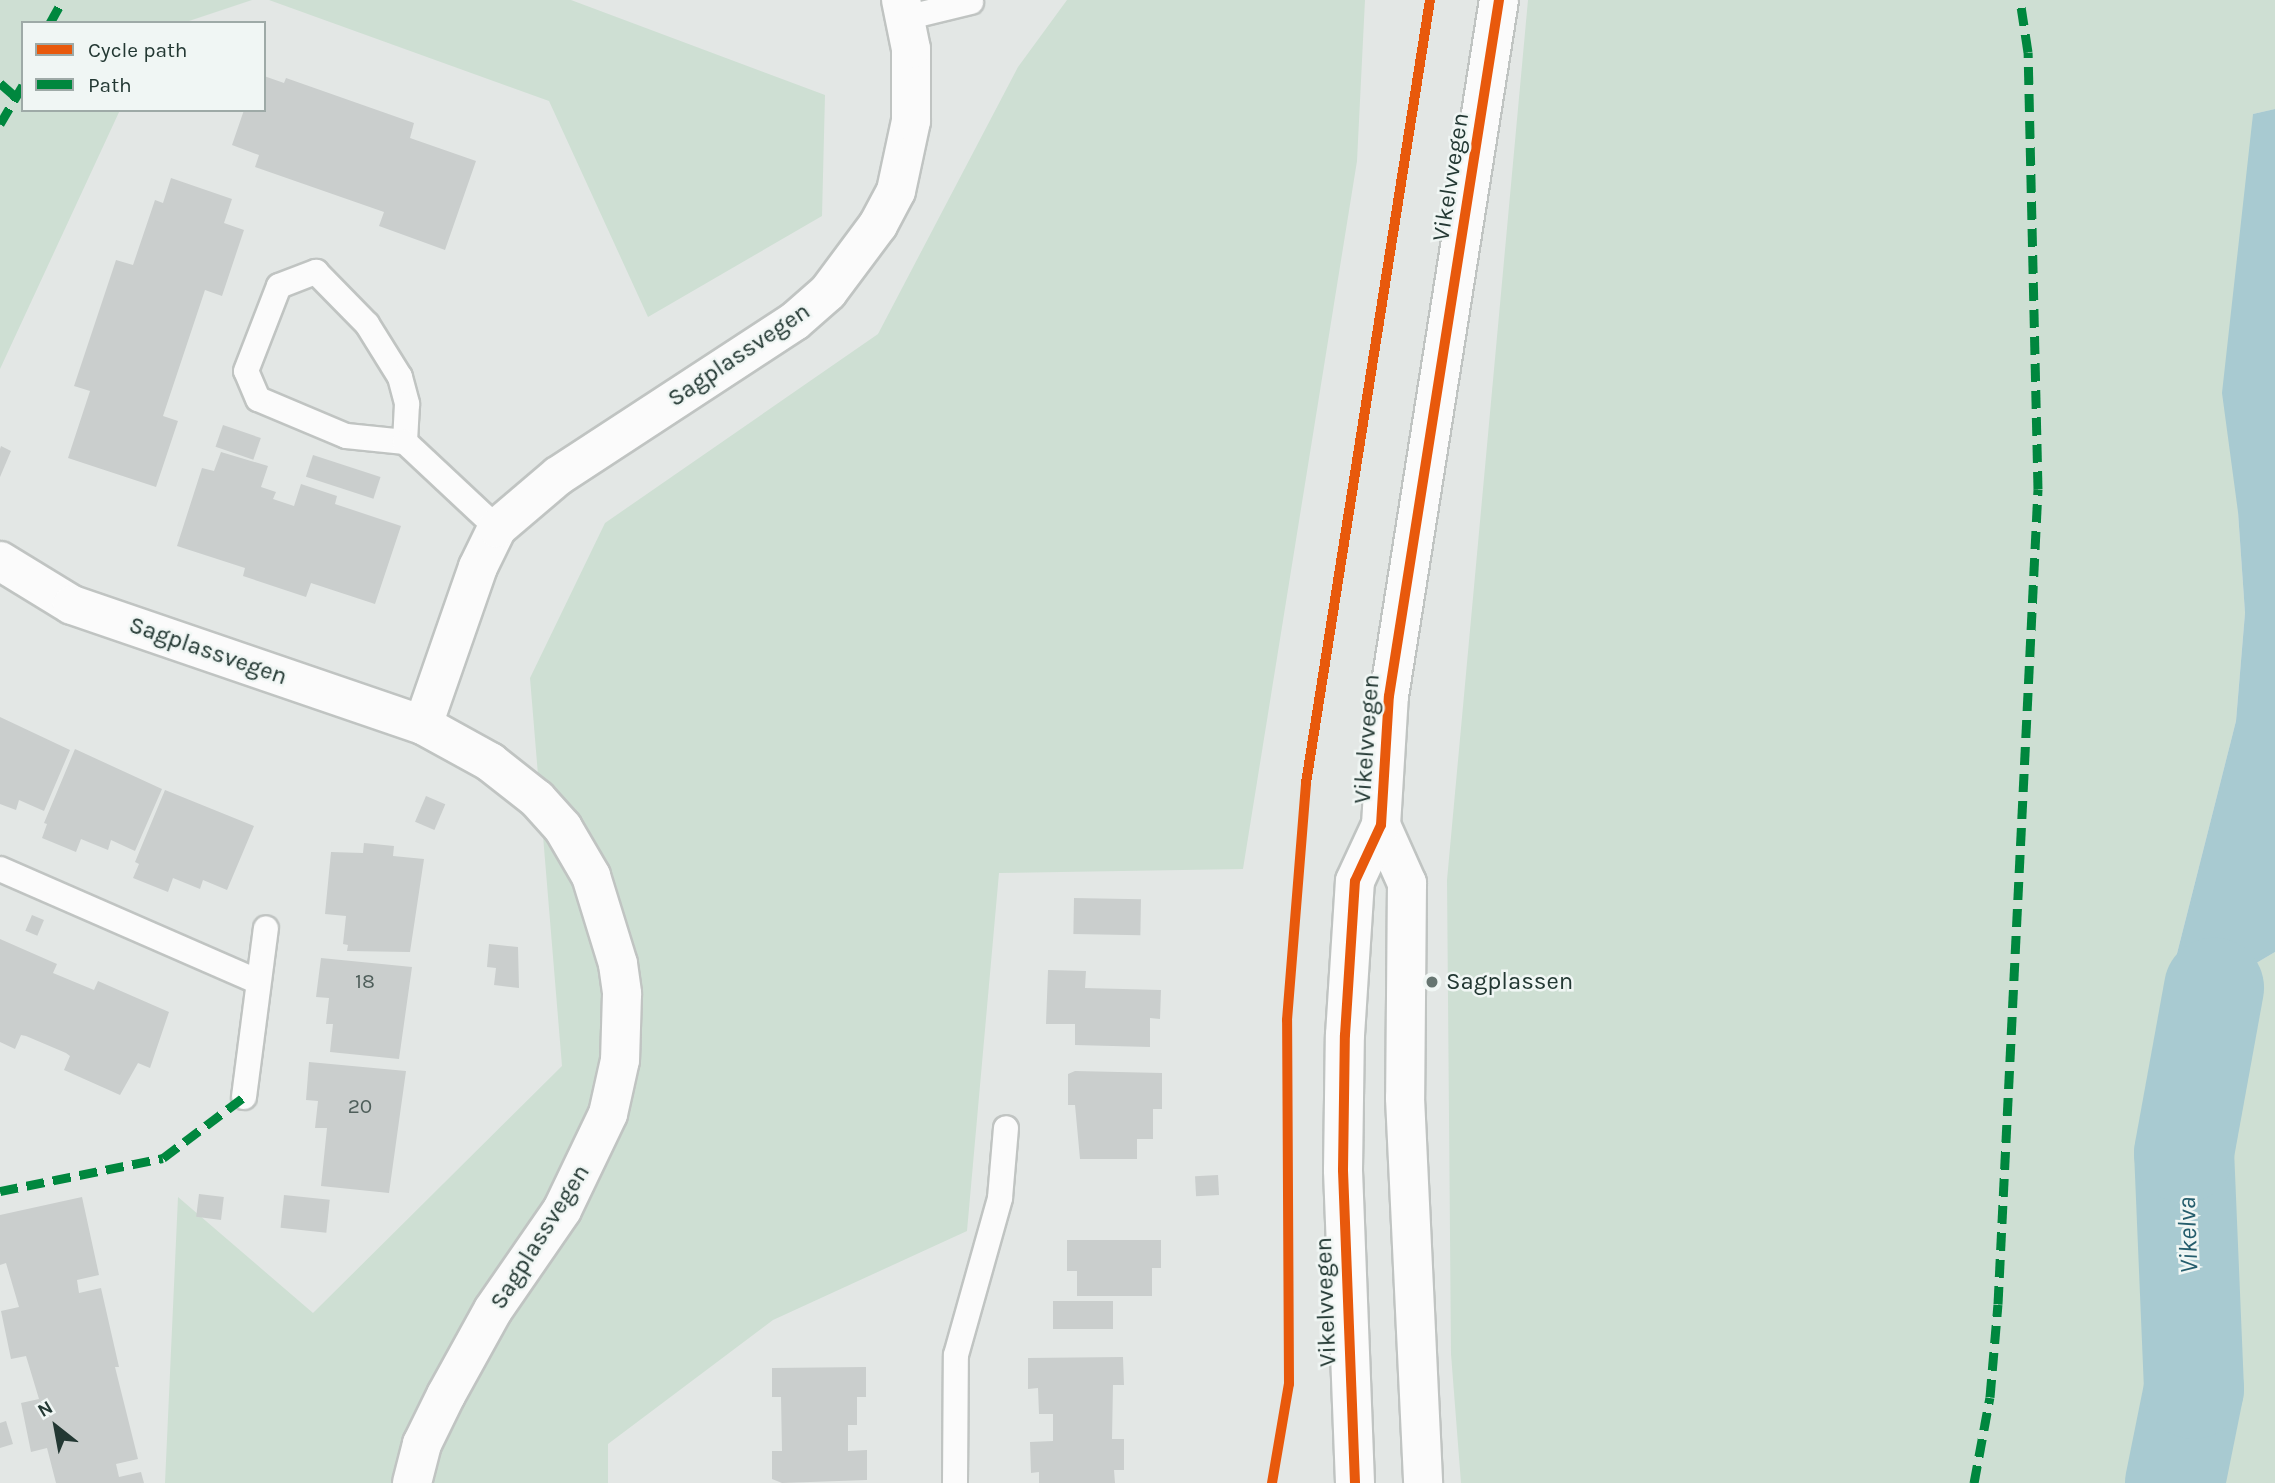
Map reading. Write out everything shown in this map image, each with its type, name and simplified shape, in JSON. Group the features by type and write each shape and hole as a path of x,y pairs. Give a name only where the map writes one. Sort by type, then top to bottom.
{"street":[{"name":"Vikelvvegen","path":"1355,1483 1345,1277 1345,1035 1355,881 1381,825 1389,696 1499,0"},
{"name":"Sagplassvegen","path":"423,725 478,567 497,528 558,475 647,416 698,389 795,321 828,292 878,225 896,191 911,121 911,49 903,9"},
{"name":"Sagplassvegen","path":"0,561 72,605 423,725 499,768 563,828 591,876 604,913 622,994 620,1060 597,1144 562,1210 494,1310 446,1395 422,1444 412,1483"},
{"name":"Vikelvvegen","path":"1381,825 1407,883 1405,1098 1423,1483"}],"lane":[{"path":"903,9 971,2"},
{"path":"405,442 407,404 400,377 367,324 316,272 279,286 246,371 257,399 346,436 405,442 497,528"},
{"path":"0,869 256,981"},
{"path":"244,1097 256,981 266,928"},
{"path":"955,1483 956,1355 1000,1198 1006,1128"}],"green space":[{"path":"0,0 252,0 189,21 21,21 21,112 119,112 0,369"},
{"path":"269,0 571,0 825,95 822,216 648,317 549,101"},
{"path":"1067,0 1365,0 1357,161 1243,869 999,873 967,1231 773,1320 608,1444 608,1483 165,1483 178,1197 313,1313 562,1066 530,678 605,523 878,334 1018,67"},
{"path":"1528,0 2275,0 2275,109 2253,114 2238,512 2245,613 2236,721 2168,989 2214,988 2275,952 2275,1483 1461,1483 1451,1354 1447,880"}],"water":[{"path":"2275,109 2275,952 2214,988 2168,989 2236,721 2245,613 2238,512 2222,393 2253,114"}],"building":[{"path":"266,77 284,83 286,78 414,123 410,138 476,161 445,250 379,226 384,212 255,167 259,155 232,145 243,112 266,112"},
{"path":"171,178 232,199 224,223 244,230 222,296 205,290 163,416 178,421 156,487 68,458 90,391 74,386 116,260 133,265 155,200 163,203"},
{"path":"223,425 261,438 253,460 216,447"},
{"path":"1,446 11,451 0,477 0,449"},
{"path":"221,452 268,466 261,487 276,492 273,499 294,506 301,484 337,496 335,504 401,526 375,604 311,583 306,597 243,576 245,568 177,546 202,468 214,471"},
{"path":"313,455 381,477 373,499 306,477"},
{"path":"0,717 70,750 44,811 19,800 16,810 0,804"},
{"path":"75,749 162,789 135,851 111,840 108,850 81,839 76,852 42,838 47,824 44,823"},
{"path":"165,790 254,826 227,890 203,880 200,889 173,878 168,892 133,878 139,864 135,862"},
{"path":"426,796 445,804 434,830 415,822"},
{"path":"364,843 394,846 393,856 424,859 410,952 347,951 348,945 343,944 346,916 325,914 331,852 363,853"},
{"path":"1074,898 1141,899 1140,935 1073,934"},
{"path":"32,915 44,920 37,936 25,931"},
{"path":"0,939 57,964 53,973 94,990 98,981 169,1012 150,1068 138,1063 120,1095 64,1070 70,1056 66,1053 21,1035 15,1049 0,1042"},
{"path":"489,944 518,947 519,988 494,985 496,968 487,967"},
{"path":"321,958 412,967 399,1059 330,1052 333,1024 326,1024 329,998 316,997"},
{"path":"1048,970 1086,971 1085,988 1161,990 1160,1019 1150,1018 1150,1047 1075,1045 1075,1024 1046,1024"},
{"path":"309,1062 406,1071 389,1193 321,1186 327,1128 315,1128 318,1101 306,1100"},
{"path":"1075,1071 1162,1073 1162,1109 1153,1109 1153,1139 1137,1139 1137,1159 1080,1159 1075,1105 1068,1105 1068,1074"},
{"path":"1218,1175 1219,1195 1196,1196 1195,1176"},
{"path":"199,1194 224,1197 221,1220 196,1217"},
{"path":"284,1195 330,1200 326,1233 281,1228"},
{"path":"82,1197 99,1275 77,1280 79,1293 101,1288 119,1367 115,1367 138,1459 116,1464 119,1477 141,1472 144,1483 56,1483 47,1448 31,1452 21,1403 39,1399 26,1356 11,1359 1,1311 19,1307 6,1263 0,1265 0,1215"},
{"path":"1067,1240 1161,1240 1161,1268 1152,1268 1152,1296 1077,1296 1077,1271 1067,1271"},
{"path":"1053,1301 1113,1301 1113,1329 1053,1329"},
{"path":"1123,1357 1124,1385 1113,1385 1112,1439 1124,1439 1124,1470 1114,1470 1115,1483 1039,1483 1039,1472 1031,1473 1030,1442 1053,1441 1053,1414 1039,1414 1038,1388 1028,1389 1028,1358"},
{"path":"866,1367 866,1397 857,1397 857,1425 848,1425 848,1451 867,1450 867,1480 782,1483 772,1479 772,1451 782,1451 781,1397 772,1397 772,1368"},
{"path":"6,1421 13,1444 0,1448 0,1423"}],"waterway":[{"name":"Vikelva","path":"2175,1483 2194,1389 2184,1153 2214,988"}],"marked path":[{"path":"51,21 63,0"},
{"path":"1974,1483 1990,1397 1998,1304 2038,489 2028,52 2020,0"},
{"path":"0,83 17,98"},
{"path":"0,124 21,88"},
{"path":"0,1191 163,1158 244,1097"}],"cycle path":[{"path":"1272,1483 1289,1384 1287,1020 1306,783 1430,0"},
{"path":"1355,1483 1343,1170 1345,1035 1355,881 1381,825 1389,696 1499,0"}],"place":[{"name":"Sagplassen","path":"1432,982"}]}
